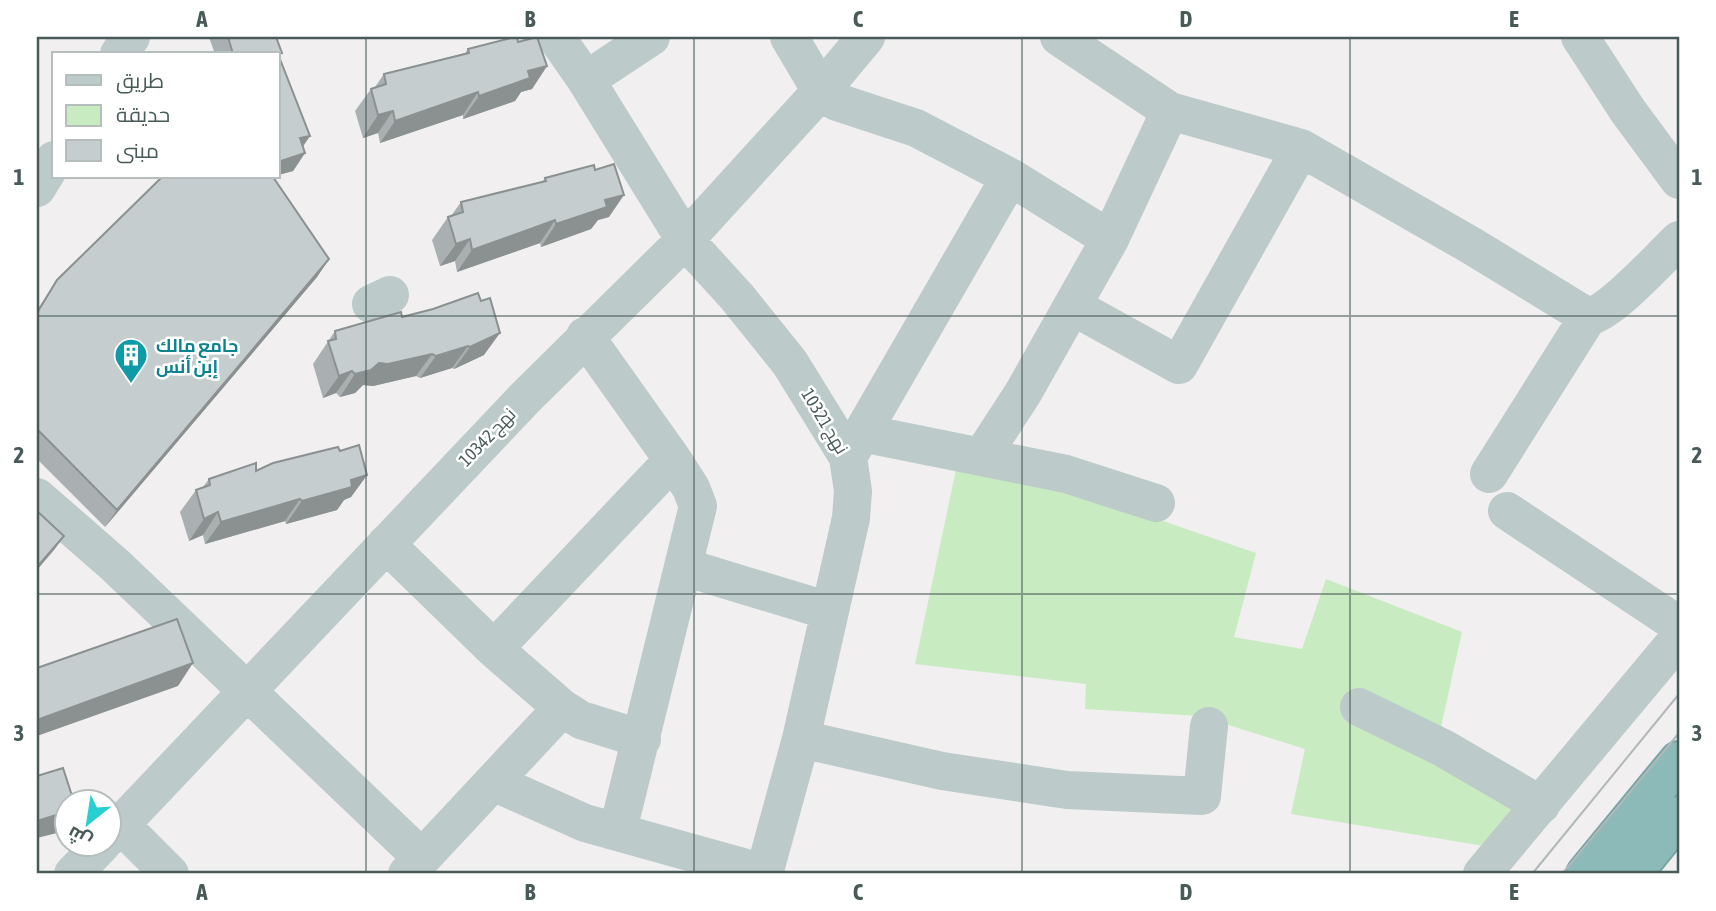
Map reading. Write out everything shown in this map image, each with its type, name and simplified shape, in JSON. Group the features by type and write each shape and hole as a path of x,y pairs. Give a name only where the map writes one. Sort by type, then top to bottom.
{"highway":[{"path":"1586,874 1679,761"},
{"path":"1632,874 1679,816"}],"street":[{"path":"120,52 131,37"},
{"name":"نهج 10321","path":"556,37 586,80 685,240 737,297 855,445 853,503 801,739 764,874"},
{"path":"586,80 650,37"},
{"path":"789,37 821,90 843,106 916,128 1010,177 1110,239"},
{"name":"نهج 10342","path":"122,823 585,337 685,240 866,37"},
{"path":"1059,37 1170,111 1301,148 1472,246 1588,317 1598,315 1610,305 1679,240"},
{"path":"1580,37 1628,111 1679,180"},
{"path":"982,456 1023,393 1110,239 1170,111"},
{"path":"1072,306 1179,365 1301,148"},
{"path":"37,188 52,163"},
{"path":"1010,177 855,445 982,456 1066,474 1156,503"},
{"path":"1489,474 1588,317"},
{"path":"585,337 673,460 691,488 698,506 618,830"},
{"path":"494,649 673,460"},
{"path":"37,497 115,565 249,691 414,866 562,708"},
{"path":"1507,512 1679,625"},
{"path":"386,544 494,649 562,708 580,720 642,739"},
{"path":"684,567 829,611"},
{"path":"1482,874 1679,638"},
{"path":"1359,706 1443,748 1541,805"},
{"path":"801,739 942,771 1067,790 1202,796 1209,726"},
{"path":"494,782 585,823 618,830 764,874"},
{"path":"122,844 170,874"},
{"name":"نهج 10342","path":"74,874 89,858"}],"green space":[{"path":"958,460 1064,487 1256,553 1234,637 1302,649 1326,579 1462,632 1439,736 1537,786 1484,846 1291,814 1305,749 1200,716 1085,709 1086,684 915,664"}],"building":[{"path":"228,37 276,37 282,53 280,52 232,52"},
{"path":"517,37 518,42 537,37 547,66 528,71 530,78 479,96 478,92 395,121 393,111 378,115 371,89 386,84 384,74 469,53 468,49"},
{"path":"280,59 310,136 300,138 305,153 280,161"},
{"path":"614,164 624,195 605,200 607,207 556,224 555,220 472,250 470,239 456,244 448,217 463,212 461,202 546,181 545,178 594,165 595,170"},
{"name":"جامع مالك إبن أنس","path":"161,178 274,178 329,259 117,510 37,429 37,313 57,280"},
{"path":"478,293 481,301 490,298 500,333 470,347 436,356 432,354 388,364 379,363 371,370 355,374 352,371 339,376 328,341 336,339 335,331 401,312 402,317 433,309"},
{"path":"359,445 367,475 351,480 352,487 221,522 218,512 204,519 196,490 210,485 209,479 256,463 256,471 273,463 338,447 340,451"},
{"path":"37,511 64,536 37,567"},
{"path":"177,619 193,663 37,720 37,668"},
{"path":"63,768 69,788 52,788 52,816 37,821 37,776"}],"tram line":[{"path":"1532,874 1679,694"},
{"path":"1562,874 1679,733"}],"place":[{"name":"جامع مالك إبن أنس","path":"131,385"}]}
